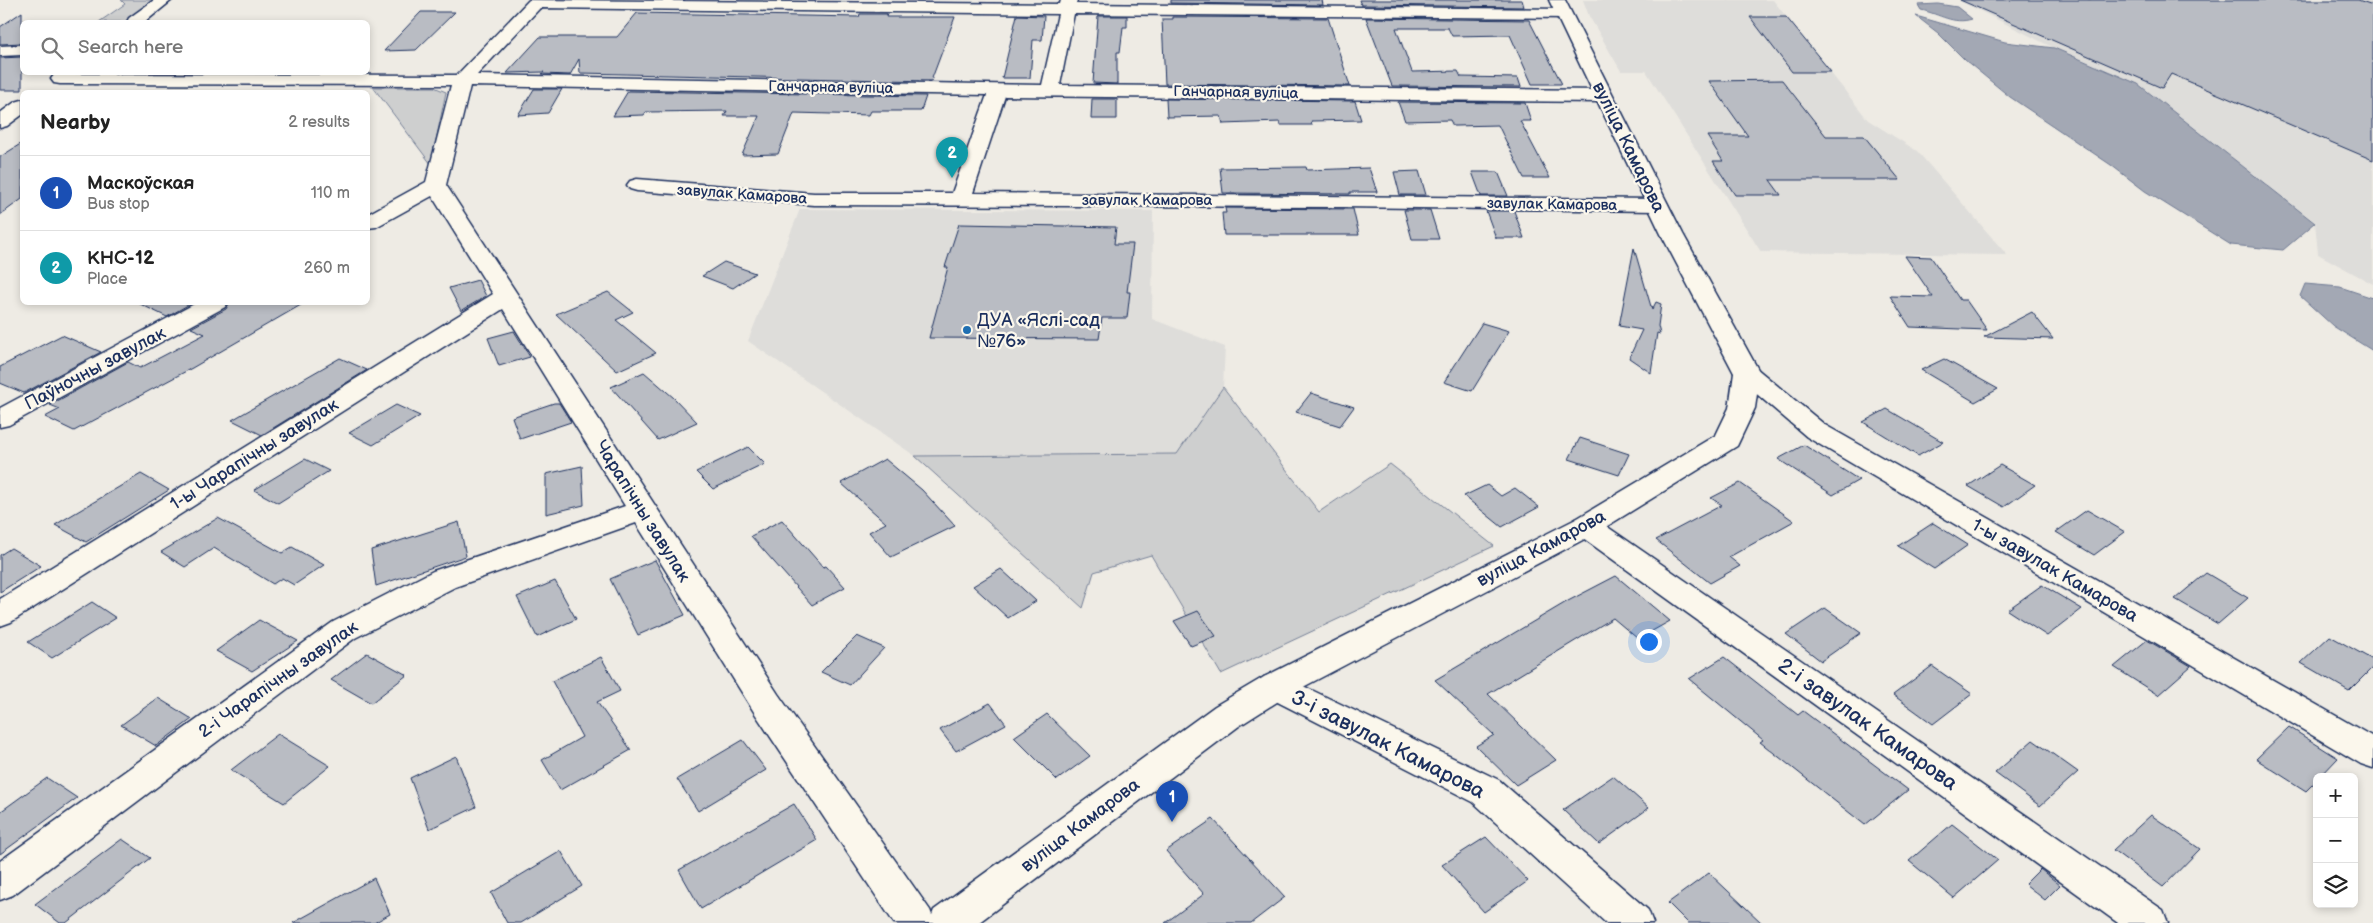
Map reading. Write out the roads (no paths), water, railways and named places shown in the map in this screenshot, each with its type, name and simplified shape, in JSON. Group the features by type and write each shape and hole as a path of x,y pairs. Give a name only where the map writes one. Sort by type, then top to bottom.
{"street":[{"path":"138,20 164,0"},
{"path":"370,221 436,185 462,80 536,2 1560,7"},
{"path":"1050,90 1068,4"},
{"name":"вуліца Камарова","path":"948,923 1226,716 1276,686 1586,526 1727,440 1742,408 1747,373 1657,205 1560,7"},
{"path":"0,51 20,50"},
{"name":"Ганчарная вуліца","path":"59,80 462,80 998,90 1603,96"},
{"path":"960,199 998,90"},
{"path":"0,122 20,107"},
{"name":"Чарапічны завулак","path":"436,185 508,295 766,703 916,923"},
{"name":"завулак Камарова","path":"637,185 814,199 1657,205"},
{"name":"1-ы Чарапічны завулак","path":"0,614 508,295"},
{"name":"Паўночны завулак","path":"0,419 211,305"},
{"name":"1-ы завулак Камарова","path":"1747,373 1816,431 2373,754"},
{"name":"2-і Чарапічны завулак","path":"0,883 344,630 444,580 643,510"},
{"name":"2-і завулак Камарова","path":"1586,526 2149,923"},
{"name":"3-і завулак Камарова","path":"1276,686 1486,791 1634,923"}],"place":[{"name":"КНС-12","path":"952,178"},
{"name":"ДУА «Яслі-сад №76»","path":"967,330"},
{"name":"Маскоўская","path":"1172,822"}]}
